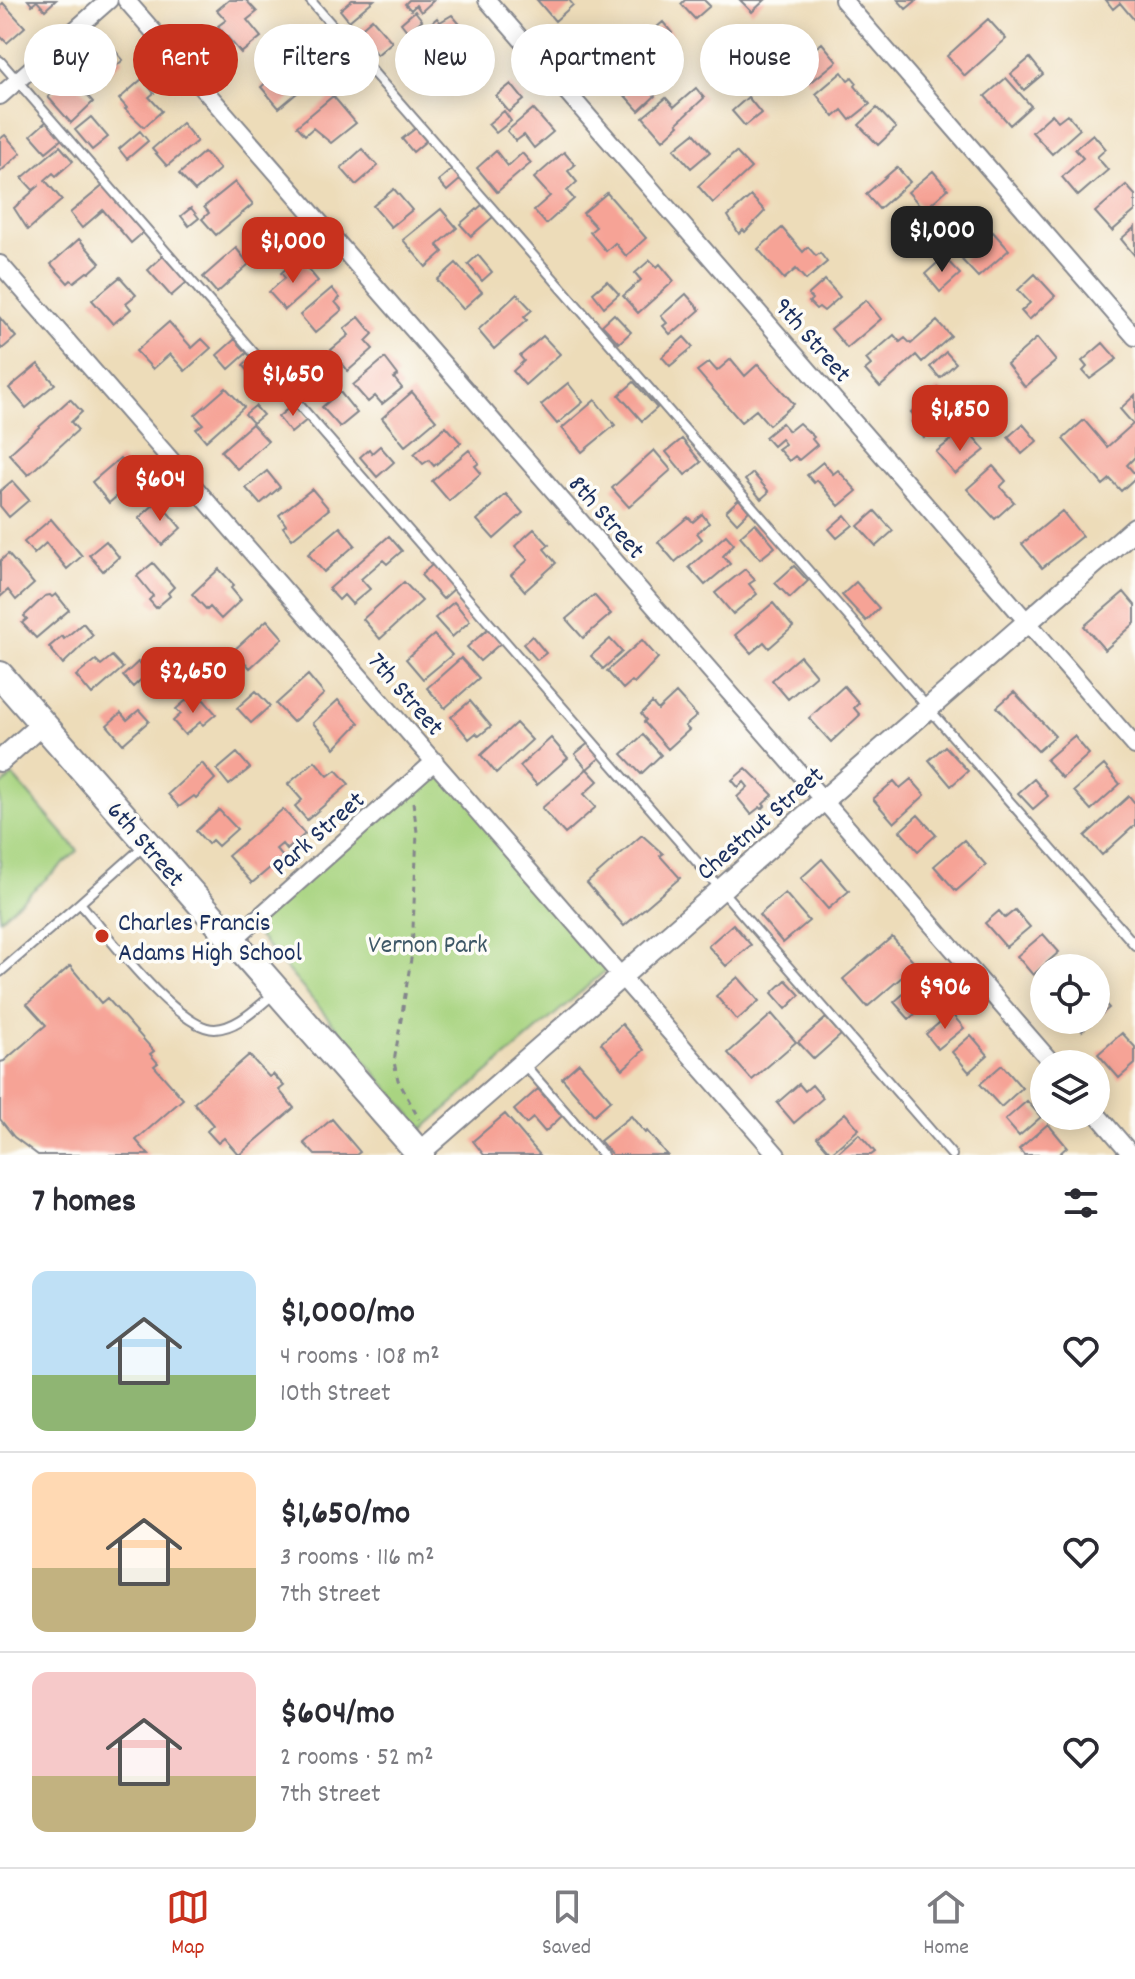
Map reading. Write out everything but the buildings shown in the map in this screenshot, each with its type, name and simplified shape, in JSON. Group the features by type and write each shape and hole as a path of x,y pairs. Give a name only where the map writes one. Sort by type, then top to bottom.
{"main road":[{"name":"6th Street","path":"0,675 416,1151"}],"street":[{"path":"0,96 109,0"},
{"name":"8th Street","path":"126,0 1041,1050"},
{"name":"9th Street","path":"487,0 1135,746"},
{"path":"843,0 1135,337"},
{"name":"7th Street","path":"0,264 777,1155"},
{"name":"Chestnut Street","path":"416,1151 523,1062 1027,622 1133,535"},
{"path":"0,761 42,724"},
{"name":"Park Street","path":"233,940 435,761"},
{"path":"1110,1129 1132,1155"}],"lane":[{"path":"310,0 1135,945"},
{"path":"0,61 952,1155"},
{"path":"0,972 148,843"},
{"path":"80,903 160,995 191,1022 215,1029 237,1023 277,991"},
{"path":"523,1062 603,1155"}],"path":[{"path":"410,783 417,832 412,953 394,1062 398,1080 422,1125 416,1151"}],"green space":[{"name":"Vernon Park","path":"435,761 612,965 423,1129 248,924"},
{"path":"13,776 78,851 0,919 0,787"}],"place":[{"name":"Charles Francis Adams High School","path":"102,936"}]}
